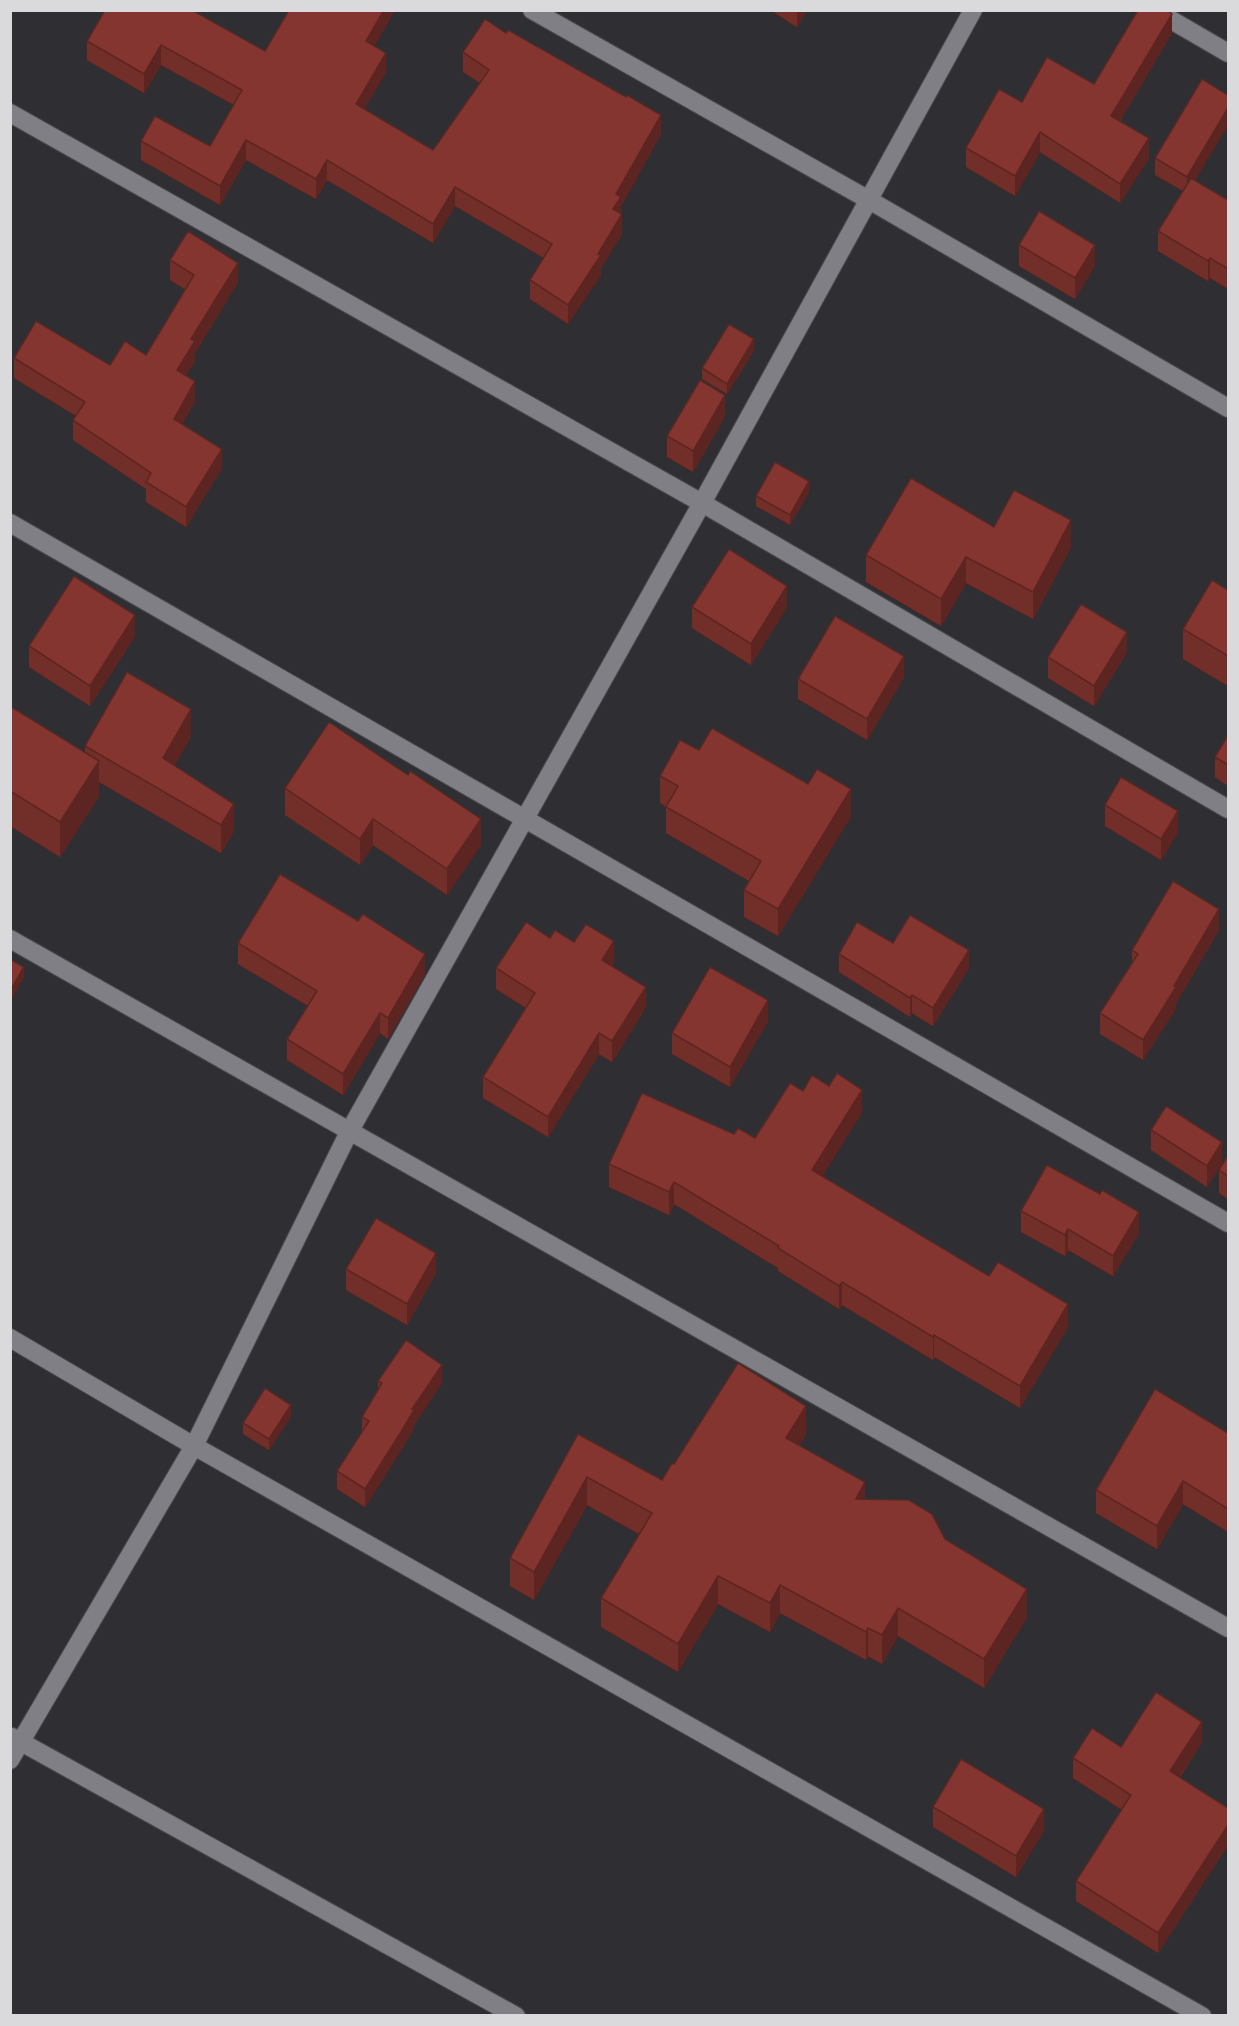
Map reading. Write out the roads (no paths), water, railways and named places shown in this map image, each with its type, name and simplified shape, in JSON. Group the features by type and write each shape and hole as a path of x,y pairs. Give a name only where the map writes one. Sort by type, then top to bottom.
{"street":[{"path":"532,10 869,200 1228,408"},
{"path":"10,1760 16,1739 194,1446 349,1132 702,503 973,10"},
{"path":"1154,10 1228,52"},
{"path":"10,114 702,503 1228,809"},
{"path":"10,523 1228,1223"},
{"path":"10,939 1228,1628"},
{"path":"10,1338 194,1446 1202,2016"},
{"path":"16,1739 516,2016"}]}
